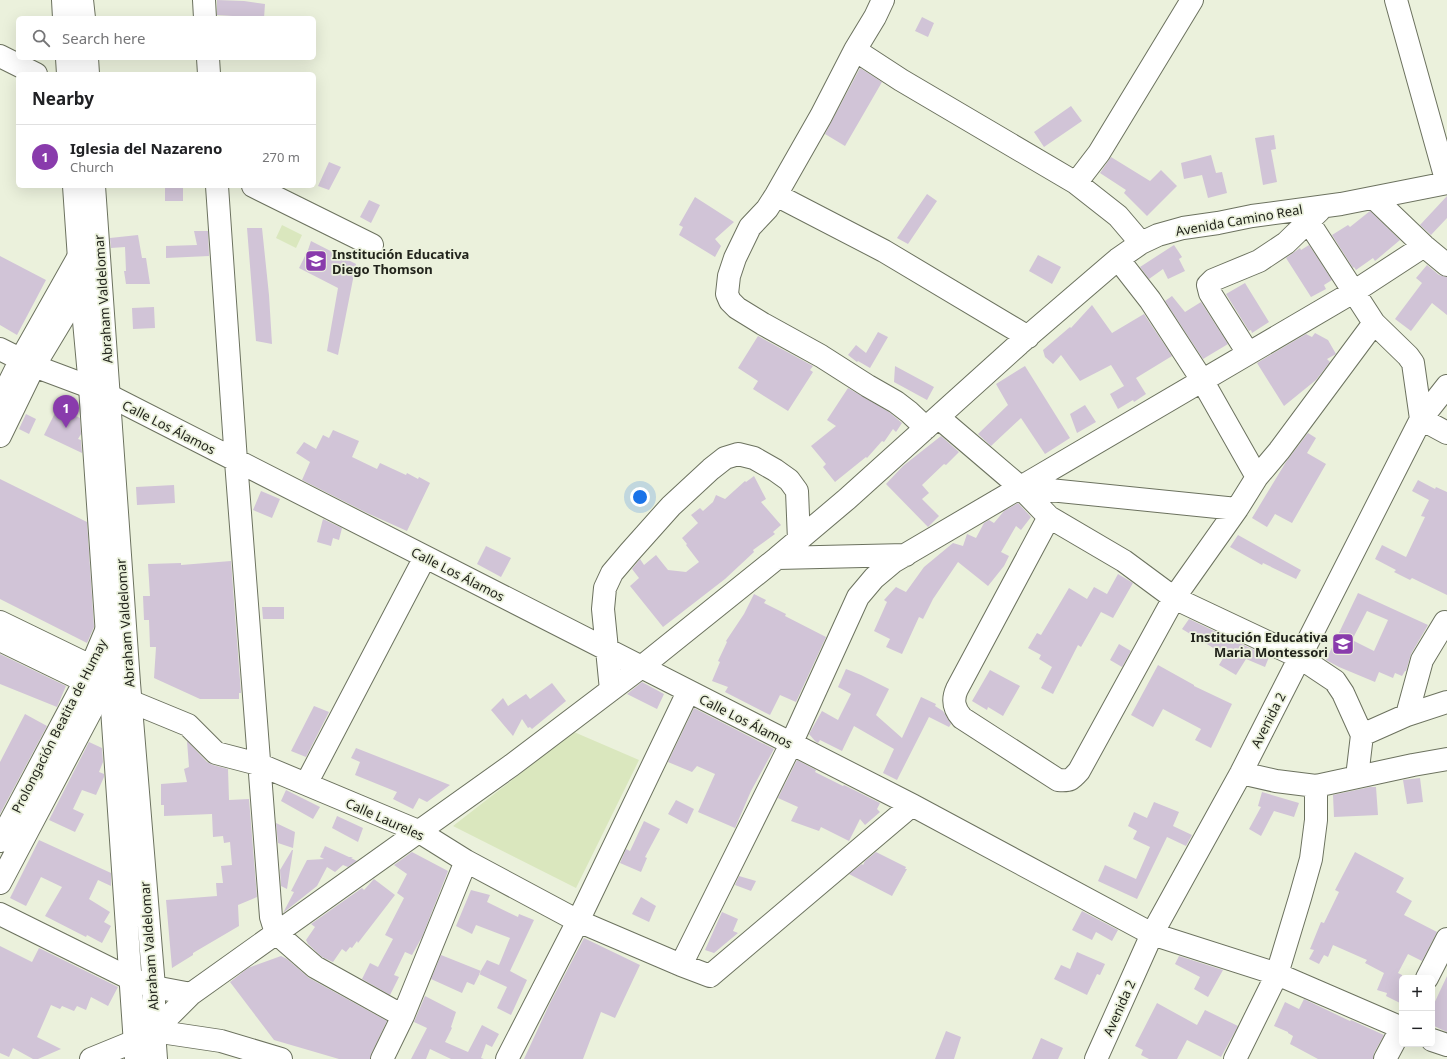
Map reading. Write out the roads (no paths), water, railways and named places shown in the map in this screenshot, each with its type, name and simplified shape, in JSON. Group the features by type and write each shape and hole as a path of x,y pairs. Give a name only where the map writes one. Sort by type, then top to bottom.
{"street":[{"path":"63,0 64,16"},
{"path":"82,0 84,16"},
{"path":"204,0 205,16"},
{"path":"883,0 875,18 855,50 821,116 776,195 767,209 750,227 735,258 729,276 727,294 730,301 737,308 763,324 821,356 910,412 932,423 1020,487 1049,517 1124,561 1174,598 1299,657 1335,681 1343,693 1362,735 1356,777"},
{"path":"1076,183 1099,154 1192,0"},
{"path":"1396,0 1447,183"},
{"path":"855,50 901,80 1076,183 1118,216 1141,243"},
{"path":"0,56 32,72"},
{"path":"67,60 68,72"},
{"path":"86,60 88,72"},
{"path":"208,60 209,72"},
{"path":"0,72 16,80"},
{"name":"Avenida Camino Real","path":"142,1044 191,994 512,765 640,668 799,540 847,499 1023,340 1118,259 1141,243 1158,235 1183,228 1374,198 1447,183"},
{"name":"Abraham Valdelomar","path":"74,188 79,256 91,289 110,396 108,684 154,987 142,1044"},
{"name":"Abraham Valdelomar","path":"94,188 90,387 108,684 131,979 142,1044 156,1059"},
{"path":"217,188 258,764 271,917 276,932 315,967 403,1016"},
{"path":"257,188 372,245"},
{"path":"776,195 884,251 1023,340"},
{"path":"1374,198 1424,246 1447,265"},
{"path":"1248,353 1210,293 1208,285 1213,280 1259,261 1286,242 1325,206"},
{"path":"1308,221 1374,322 1408,356 1413,363 1421,419 1447,433"},
{"path":"681,965 792,744 858,597 874,578 893,562 1355,291 1424,246"},
{"path":"0,436 27,362 79,256"},
{"path":"1118,259 1150,300 1202,380 1257,477"},
{"path":"0,401 27,362 91,289"},
{"path":"1049,517 956,689 954,703 958,714 962,718 1058,780 1068,780 1072,779 1079,771 1174,598 1237,509 1257,477 1279,451 1374,322"},
{"name":"Calle Los Álamos","path":"0,349 27,362 110,396 608,650 640,668 912,805 1152,934 1277,974 1399,1026"},
{"name":"Avenida 2","path":"1096,1059 1152,934 1241,773 1421,419 1447,386"},
{"path":"611,690 603,609 605,588 612,573 671,506 711,469 725,458 738,454 754,458 789,480 797,491 799,540"},
{"path":"1020,487 1237,509"},
{"path":"777,558 906,555"},
{"path":"306,784 425,557"},
{"path":"0,622 108,684"},
{"path":"1407,715 1422,660 1445,622"},
{"path":"0,640 108,684"},
{"name":"Calle Laureles","path":"108,684 188,725 216,752 227,757 258,764 418,831 466,861 578,921 710,976 912,805"},
{"name":"Prolongación Beatita de Humay","path":"0,841 108,684"},
{"name":"Prolongación Beatita de Humay","path":"0,883 108,684"},
{"path":"507,1059 578,921 688,692"},
{"path":"1362,735 1407,715 1447,702"},
{"path":"1241,773 1276,781 1316,786 1447,759"},
{"path":"1235,1059 1277,974 1311,859 1316,820 1316,786"},
{"path":"382,1059 403,1016 466,861"},
{"path":"0,914 131,979 154,987 191,994"},
{"path":"1429,975 1447,939"},
{"path":"1385,1059 1399,1033"},
{"path":"91,1059 142,1044 221,1041 281,1059"},
{"path":"1435,1041 1447,1045"}],"place":[{"name":"Institución Educativa Diego Thomson","path":"316,261"},
{"name":"Iglesia del Nazareno","path":"66,428"},
{"name":"Institución Educativa Maria Montessori","path":"1343,644"}]}
